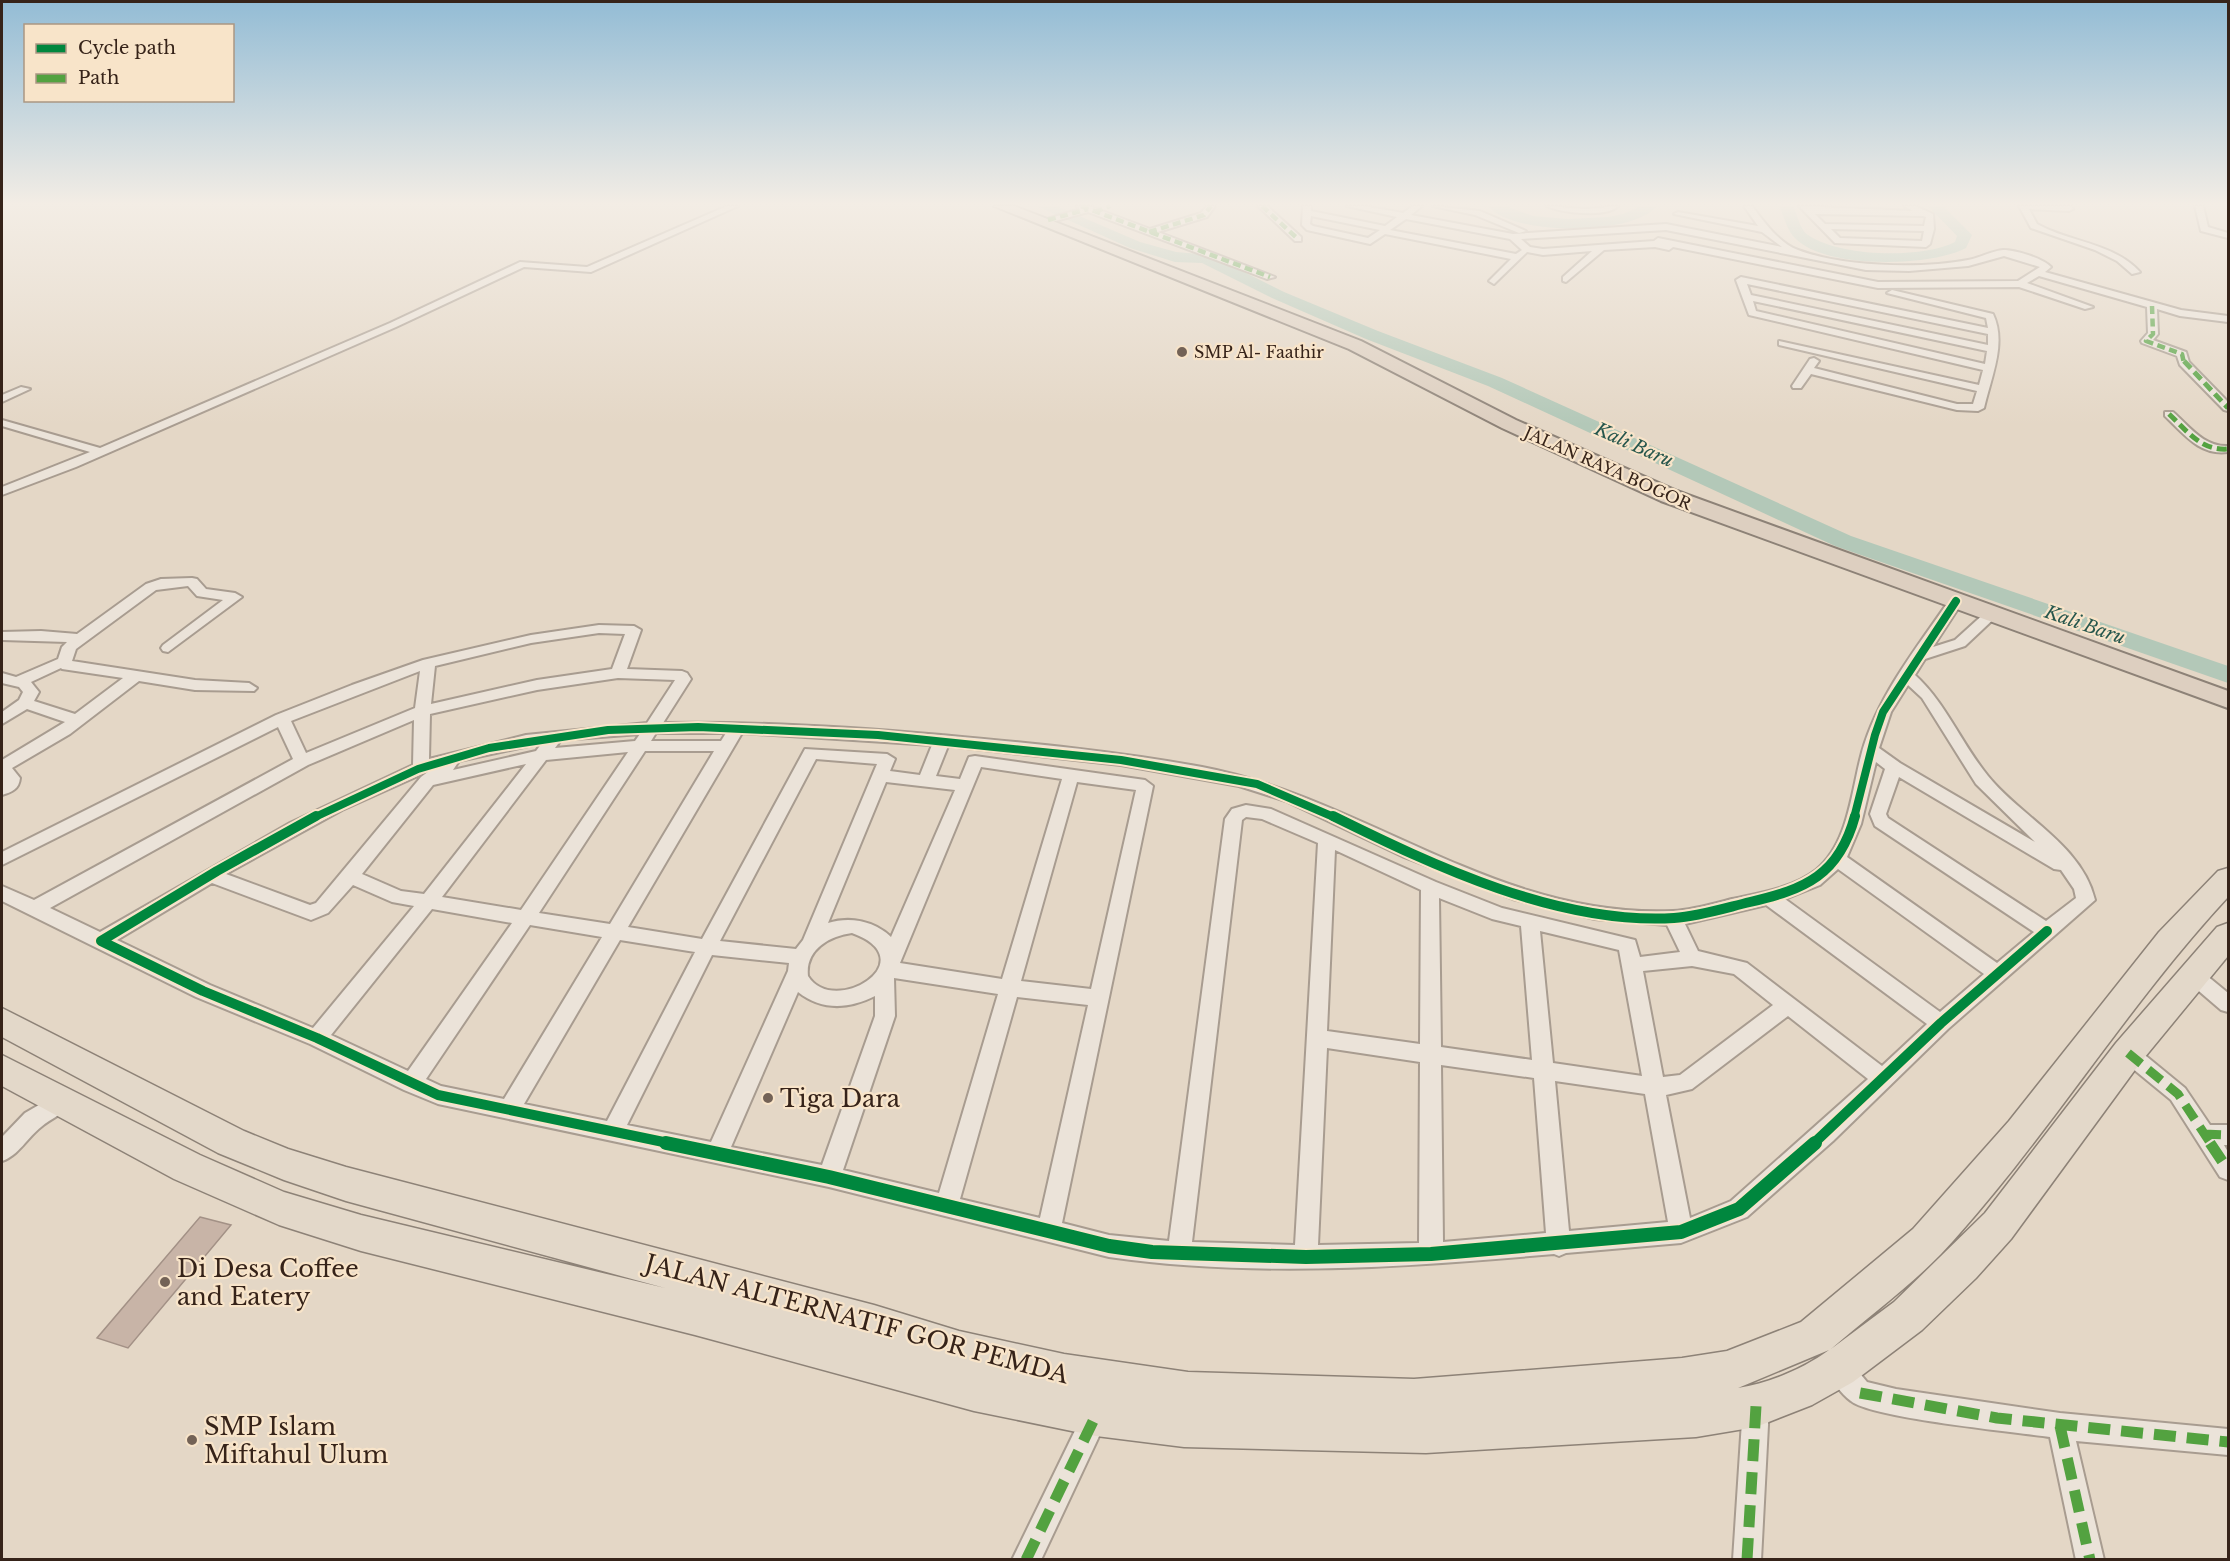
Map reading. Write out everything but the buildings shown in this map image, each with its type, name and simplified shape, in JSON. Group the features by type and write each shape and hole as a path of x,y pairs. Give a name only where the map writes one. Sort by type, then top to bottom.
{"highway":[{"name":"JALAN RAYA BOGOR","path":"1186,279 1355,345 1413,372 1509,424 1669,496 2229,692"},
{"name":"JALAN RAYA BOGOR","path":"1205,279 1389,353 1518,421 1676,491 1956,601 2229,700"}],"main road":[{"name":"JALAN ALTERNATIF GOR PEMDA","path":"2,1022 231,1142 284,1164 346,1184 712,1281 959,1351 1064,1375 1188,1393 1414,1400 1682,1379 1727,1372 1815,1336 1926,1242 2022,1132 2170,940 2229,879"},
{"name":"JALAN ALTERNATIF GOR PEMDA","path":"2,1070 187,1167 279,1208 361,1233 695,1316 974,1390 1096,1415 1184,1426 1426,1431 1696,1416 1756,1406 1797,1390 1839,1368 1908,1316 1962,1265 1998,1226 2128,1053 2229,935"},
{"path":"695,1316 712,1281"}],"street":[{"path":"2,491 393,325 491,279"},
{"path":"1808,370 1957,407 1974,409 1978,408 1994,349 1995,332 1989,315 1906,293 1826,279"},
{"path":"1797,386 1841,317 1865,287 1865,279"},
{"path":"2025,285 2032,279"},
{"path":"1906,293 2025,285 2045,279"},
{"path":"2057,279 2180,313 2229,319"},
{"path":"1988,368 1752,313 1742,280 1995,332"},
{"path":"1865,287 2025,285 2088,307"},
{"path":"1746,297 1994,349"},
{"path":"2152,306 2153,334 2146,341 2182,354 2184,363 2229,408"},
{"path":"1783,343 1982,389"},
{"path":"2,399 25,389"},
{"path":"2169,414 2194,440 2218,450 2229,449"},
{"path":"2,423 99,451"},
{"path":"18,682 63,662 68,656 69,647 143,592 161,583 192,582 202,593 235,597 168,648"},
{"path":"101,941 210,875 316,817 424,774 456,758 497,747 556,736 653,727 737,727 1063,752 1244,781 1310,806 1430,862 1488,885 1592,911 1623,916 1673,918 1768,897 1824,874 1838,860 1854,822 1870,749 1882,714 1956,601"},
{"path":"1919,656 1960,643 1992,614"},
{"path":"357,688 395,667 444,649 599,629 634,630 618,673"},
{"path":"2,636 41,635 80,639"},
{"path":"2,859 282,719 357,688 428,663 531,639"},
{"path":"63,662 62,665 138,674 195,685 249,688"},
{"path":"210,875 311,913 322,908 350,876 424,774 422,711 428,663"},
{"path":"34,909 302,761 422,711 537,686 618,673 682,676 683,680 653,727 411,1084"},
{"path":"2,789 11,784 12,778 3,772 4,766 64,730 138,674"},
{"path":"2,893 203,990 317,1038 438,1095 829,1177 1109,1246 1152,1252 1306,1257 1431,1254 1558,1245 1681,1232 1739,1209 1883,1079 1941,1023 2086,900 2083,887 2057,852 1982,780 1928,695 1907,676"},
{"path":"2,678 18,682 31,692 25,703 2,719"},
{"path":"25,703 76,720"},
{"path":"282,719 302,761"},
{"path":"509,1110 737,727"},
{"path":"317,1038 428,902 556,736"},
{"path":"926,781 942,741"},
{"path":"424,774 541,755 639,746 725,746"},
{"path":"1870,749 1894,767 2071,871"},
{"path":"612,1131 811,753 887,759 812,940 717,1154"},
{"path":"799,965 806,989 823,998 845,1000 867,993 889,968 975,761 1145,786 1049,1230"},
{"path":"1894,767 1878,814 1881,822 2047,932"},
{"path":"946,1207 1071,775"},
{"path":"880,776 966,785"},
{"path":"1179,1252 1234,819 1238,813 1246,811 1265,813 1430,888 1499,914 1628,945 1681,1232"},
{"path":"1306,1257 1327,840"},
{"path":"1838,860 1998,974"},
{"path":"350,876 382,892 428,902 707,947 799,965"},
{"path":"1430,888 1431,1254"},
{"path":"1768,897 1941,1023"},
{"path":"1673,918 1692,958"},
{"path":"1530,921 1545,1073 1558,1245"},
{"path":"812,940 831,929 853,926 873,930 887,940 889,968 885,1016 829,1177"},
{"path":"1632,965 1692,958 1740,968 1883,1079"},
{"path":"889,968 1009,988 1099,998"},
{"path":"2193,975 2229,1004"},
{"path":"1316,1038 1431,1057 1656,1087 1685,1083 1788,1005"},
{"path":"2128,1053 2178,1094 2229,1170"},
{"path":"2,1151 33,1120 63,1101"},
{"path":"2204,1134 2229,1135"},
{"path":"1839,1368 1860,1393 1896,1402 2060,1426 2229,1442"},
{"path":"1747,1560 1756,1406"},
{"path":"1026,1560 1096,1415"},
{"path":"2060,1426 2090,1560"}],"waterway":[{"name":"Kali Baru","path":"1246,279 1372,335 1495,382 1843,541 2228,675"}],"marked path":[{"path":"2152,306 2153,334 2146,341 2182,354 2184,363 2228,408"},
{"path":"2169,414 2203,445 2219,450 2228,449"},
{"path":"2128,1053 2178,1094 2228,1170"},
{"path":"2204,1134 2228,1135"},
{"path":"1860,1393 1997,1418 2228,1442"},
{"path":"1747,1560 1756,1406"},
{"path":"1026,1560 1096,1415"},
{"path":"2060,1426 2090,1560"}],"cycle path":[{"path":"1956,601 1883,712 1869,756 1853,824 1835,862 1823,874 1803,886 1756,901 1687,916 1633,917 1557,905 1519,894 1446,868 1274,790 1257,784 1200,772 1082,755 963,742 788,729 698,727 608,730 545,737 453,757 418,769 296,827 217,871 101,941 203,991 317,1038 438,1095 829,1177 1109,1246 1152,1252 1306,1257 1431,1254 1681,1232 1739,1209 1825,1134 1941,1023 2047,931"}],"place":[{"name":"SMP Al- Faathir","path":"1182,352"},
{"name":"Tiga Dara","path":"768,1098"},
{"name":"Di Desa Coffee and Eatery","path":"165,1282"},
{"name":"SMP Islam Miftahul Ulum","path":"192,1440"}]}
